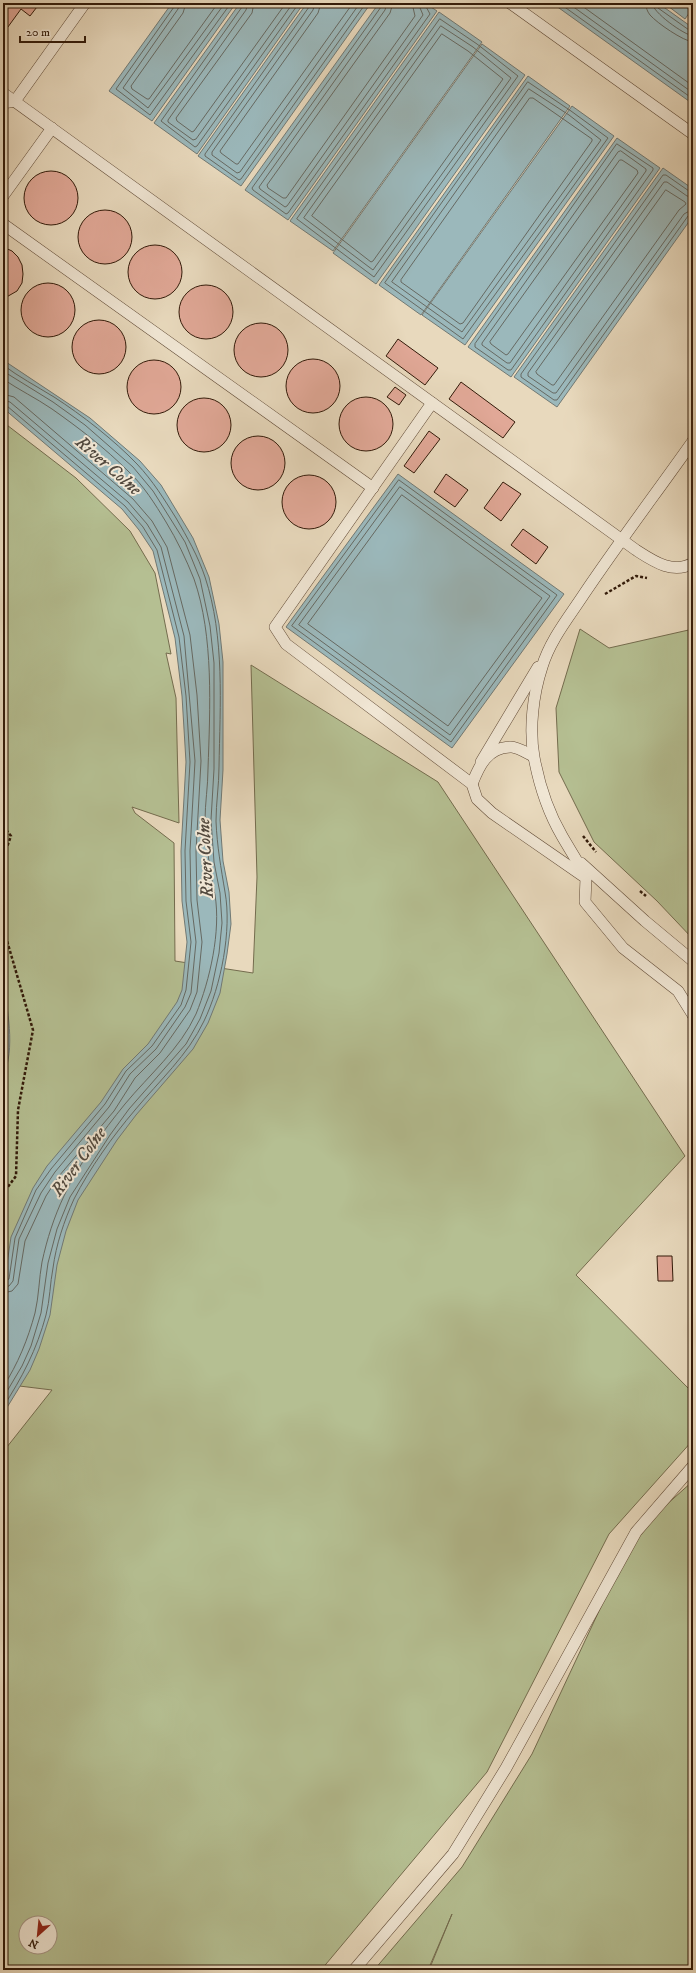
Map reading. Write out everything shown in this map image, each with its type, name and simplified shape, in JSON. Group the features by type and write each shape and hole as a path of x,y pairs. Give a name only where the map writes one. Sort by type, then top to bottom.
{"lane":[{"path":"3,103 15,101 85,3"},
{"path":"510,3 693,134"},
{"path":"3,93 657,564 675,568 693,563"},
{"path":"3,196 52,128"},
{"path":"3,224 373,488"},
{"path":"432,403 275,627 286,644 472,784 477,799 492,813 586,878"},
{"path":"472,784 481,762 549,649 590,585 693,441"},
{"path":"549,649 542,667 534,702 532,726 533,756 540,784 551,814 562,836 578,860 586,878 585,902 623,948 678,992 693,1015"},
{"path":"481,762 493,751 511,746 533,756"},
{"path":"578,860 645,921 693,961"},
{"path":"354,1970 452,1854 506,1768 636,1532 693,1466"}],"path":[{"path":"601,599 606,593 636,576 649,578"},
{"path":"3,826 11,836 3,858"},
{"path":"581,834 600,857"},
{"path":"634,887 646,896"},
{"path":"3,927 33,1030 18,1110 16,1176 4,1192 3,1198"}],"green space":[{"path":"3,422 76,478 130,531 155,573 171,654 166,653 176,698 179,823 132,807 135,813 174,843 175,961 253,973 257,877 251,665 438,782 685,1156 576,1275 693,1393 693,1440 609,1534 487,1772 321,1970 3,1970 3,1452 52,1390 3,1384"},
{"path":"580,629 609,648 693,629 693,939 657,901 594,842 559,772 556,708"},
{"path":"693,1481 693,1970 429,1970 452,1914 428,1970 374,1970 462,1867 532,1754 636,1532"}],"water":[{"path":"172,3 236,3 152,121 109,91"},
{"path":"240,3 304,3 197,154 154,123"},
{"path":"307,3 371,3 241,186 198,156"},
{"path":"379,3 425,3 437,11 288,220 245,190"},
{"path":"552,3 658,3 693,28 693,104"},
{"path":"664,3 684,3 692,9 685,19"},
{"path":"439,12 482,42 333,251 290,221"},
{"path":"482,44 525,75 376,284 333,253"},
{"path":"528,76 570,106 421,315 379,285"},
{"path":"572,106 614,136 465,345 422,315"},
{"path":"617,138 660,168 511,377 468,347"},
{"path":"663,168 693,189 693,216 557,407 514,377"},
{"name":"River Colne","path":"3,360 90,418 140,461 161,485 193,538 209,577 219,624 223,662 223,770 220,820 223,861 229,892 231,924 220,993 208,1023 193,1049 136,1115 117,1140 78,1200 66,1231 57,1265 50,1315 39,1349 30,1370 3,1414 3,1291 11,1237 33,1188 47,1166 101,1102 123,1069 148,1044 177,1002 182,990 187,942 182,901 181,851 186,762 182,696 175,638 153,551 139,530 122,509 3,408"},
{"path":"398,474 564,594 452,748 286,627"},
{"path":"3,978 10,1041 7,1066 3,1078"}],"building":[{"path":"3,3 40,3 30,16 21,9 5,31 3,30"},
{"path":"46,171 56,171 66,175 74,183 78,193 78,203 74,213 66,221 56,225 46,225 36,221 28,213 24,203 24,193 28,183 36,175"},
{"path":"100,210 110,210 120,214 128,222 132,232 132,242 128,252 120,260 110,264 100,264 90,260 82,252 78,242 78,232 82,222 90,214"},
{"path":"150,245 160,245 170,249 178,257 182,267 182,277 178,287 170,295 160,299 150,299 140,295 132,287 128,277 128,267 132,257 140,249"},
{"path":"3,247 12,251 18,257 22,265 23,274 22,283 17,291 3,299"},
{"path":"43,283 53,283 63,287 71,295 75,305 75,315 71,325 63,333 53,337 43,337 33,333 25,325 21,315 21,305 25,295 33,287"},
{"path":"201,285 211,285 221,289 229,297 233,307 233,317 229,327 221,335 211,339 201,339 191,335 183,327 179,317 179,307 183,297 191,289"},
{"path":"94,320 104,320 114,324 122,332 126,342 126,352 122,362 114,370 104,374 94,374 84,370 76,362 72,352 72,342 76,332 84,324"},
{"path":"256,323 266,323 276,327 284,335 288,345 288,355 284,365 276,373 266,377 256,377 246,373 238,365 234,355 234,345 238,335 246,327"},
{"path":"398,339 438,368 425,385 386,356"},
{"path":"308,359 318,359 328,363 336,371 340,381 340,391 336,401 328,409 318,413 308,413 298,409 290,401 286,391 286,381 290,371 298,363"},
{"path":"149,360 159,360 169,364 177,372 181,382 181,392 177,402 169,410 159,414 149,414 139,410 131,402 127,392 127,382 131,372 139,364"},
{"path":"461,382 515,422 503,438 449,399"},
{"path":"395,387 406,395 399,405 387,397"},
{"path":"361,397 371,397 381,401 389,409 393,419 393,429 389,439 381,447 371,451 361,451 351,447 343,439 339,429 339,419 343,409 351,401"},
{"path":"199,398 209,398 219,402 227,410 231,420 231,430 227,440 219,448 209,452 199,452 189,448 181,440 177,430 177,420 181,410 189,402"},
{"path":"429,431 440,439 414,473 404,466"},
{"path":"253,436 263,436 273,440 281,448 285,458 285,468 281,478 273,486 263,490 253,490 243,486 235,478 231,468 231,458 235,448 243,440"},
{"path":"446,474 468,490 455,507 434,492"},
{"path":"304,475 314,475 324,479 332,487 336,497 336,507 332,517 324,525 314,529 304,529 294,525 286,517 282,507 282,497 286,487 294,479"},
{"path":"503,482 521,494 501,521 484,508"},
{"path":"523,529 548,547 536,564 511,545"},
{"path":"657,1256 672,1256 673,1281 658,1281"}]}
